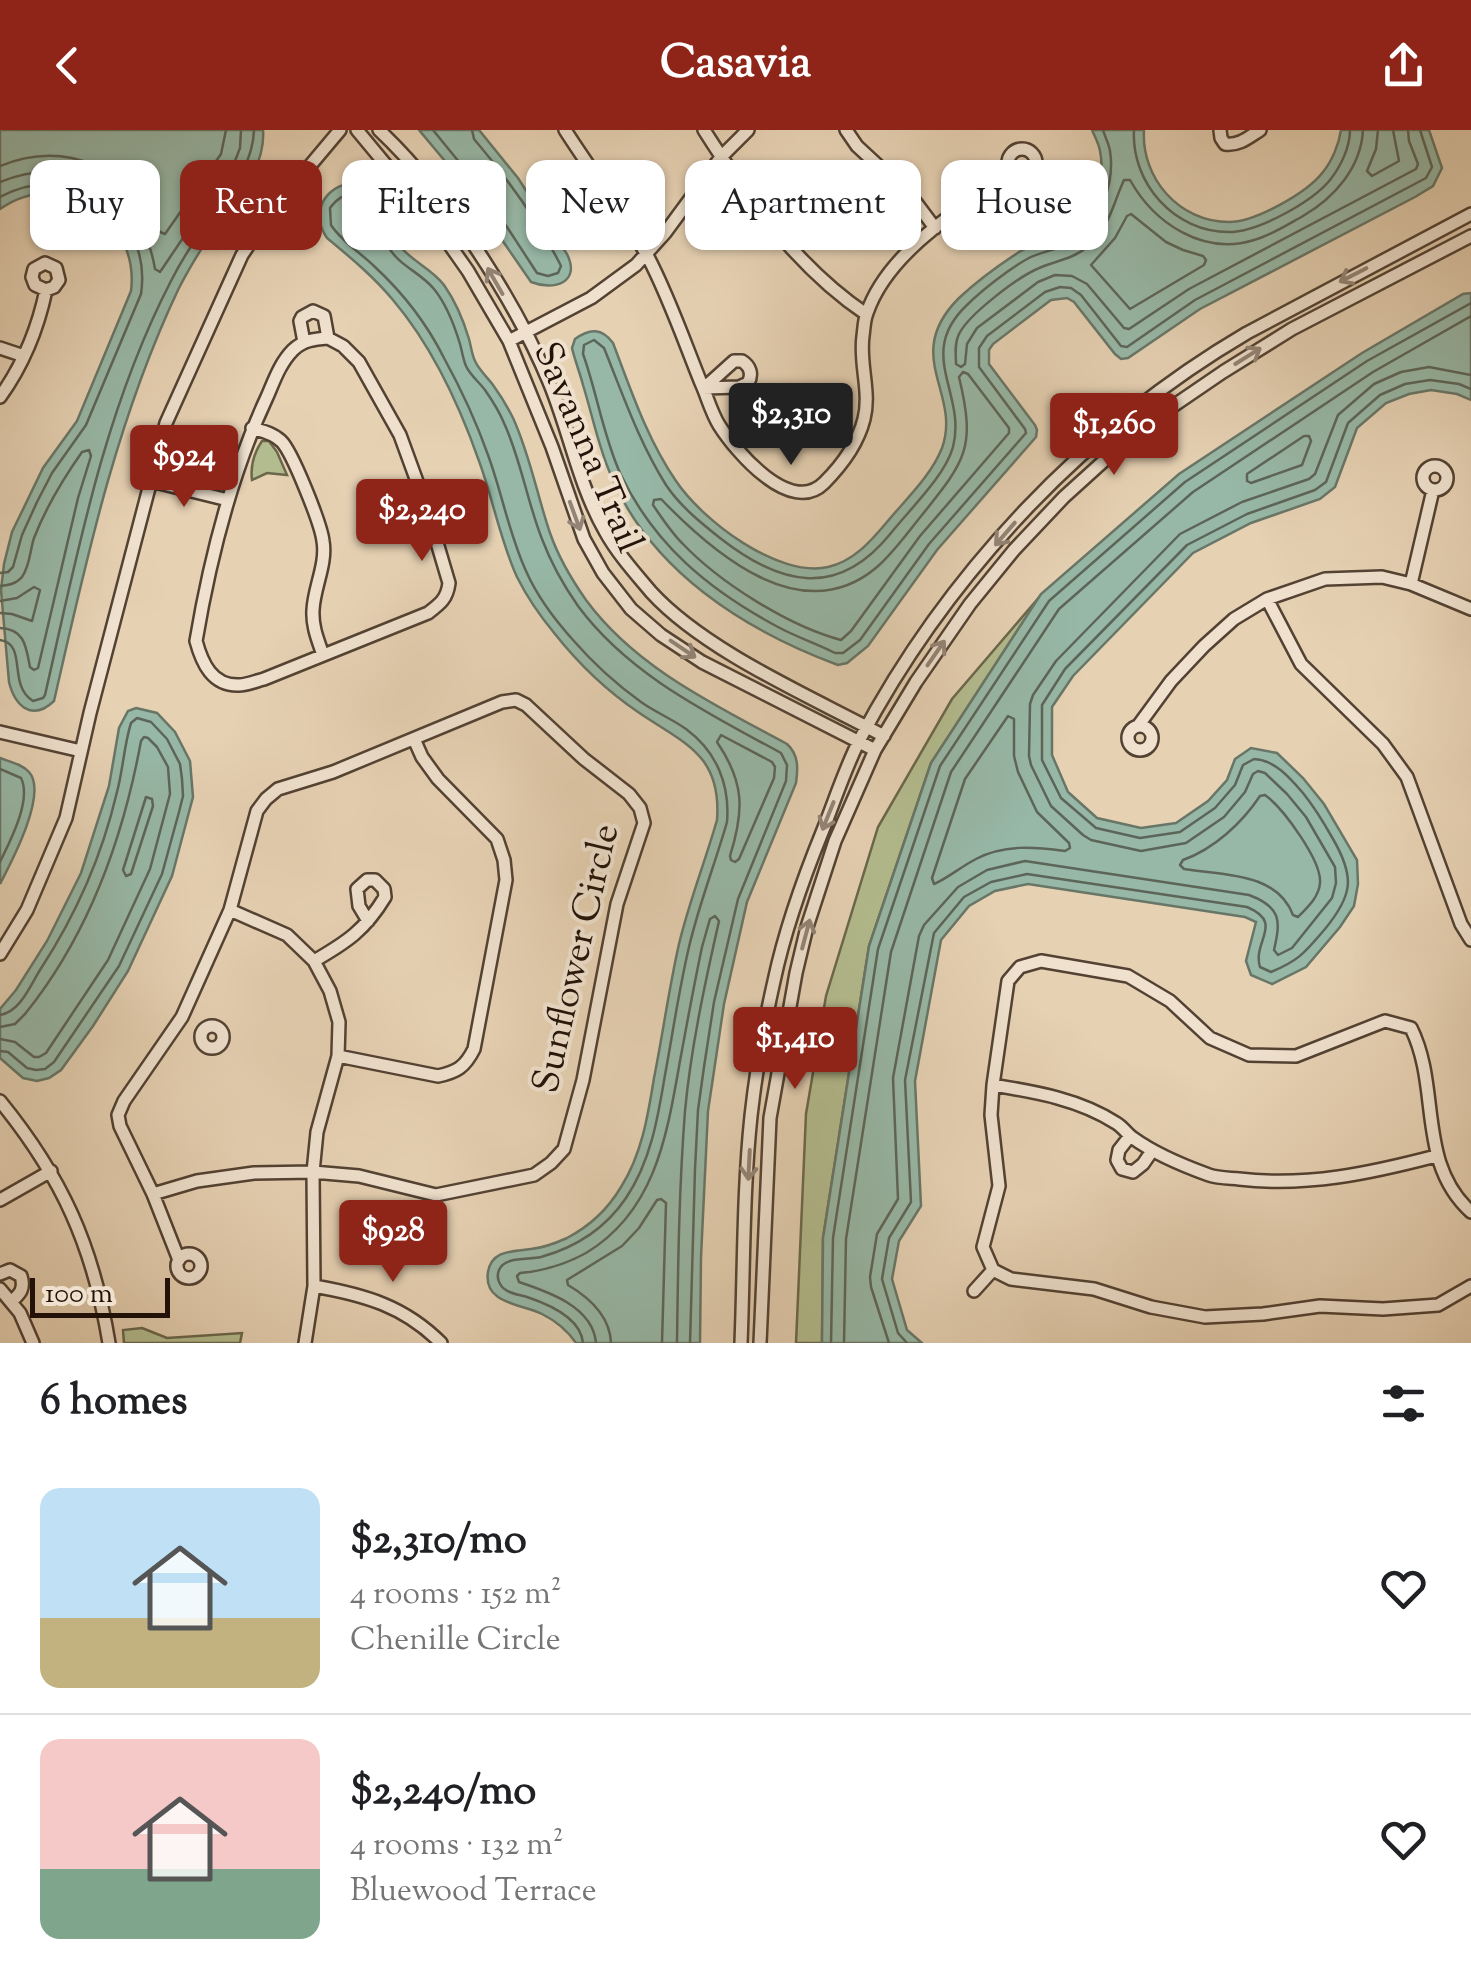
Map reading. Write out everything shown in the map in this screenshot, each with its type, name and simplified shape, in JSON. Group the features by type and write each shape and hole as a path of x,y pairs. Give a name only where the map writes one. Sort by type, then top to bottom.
{"street":[{"path":"0,954 27,910 66,818 166,423 242,255 271,212 340,130"},
{"name":"Savanna Trail","path":"357,130 446,240 509,341 584,539 620,596 653,628 702,662 875,750"},
{"name":"Savanna Trail","path":"379,130 452,216 526,333 549,381 590,500 605,532 640,578 683,622 740,658 884,736"},
{"path":"565,130 646,255 718,423 742,454 792,493 808,493 820,487 852,446 864,418 861,348 866,314 889,273 941,224"},
{"path":"704,130 754,202 794,250 842,298 866,314"},
{"path":"509,341 591,298 646,255 720,156 748,130"},
{"path":"846,130 857,146 911,196 935,228"},
{"path":"1220,130 1225,144 1236,144 1260,130"},
{"path":"740,1343 751,1116 774,981 789,920 858,742 924,635 1021,516 1086,449 1125,417 1212,354 1471,214"},
{"path":"760,1343 770,1118 796,973 835,841 875,750 916,682 970,604 1014,550 1064,497 1138,430 1292,329 1471,236"},
{"path":"0,396 13,379 40,321 46,290"},
{"path":"304,342 300,321 313,311 324,316 328,338"},
{"path":"328,338 359,362 400,435 427,509 449,583 448,594 428,613 239,686 222,682 209,672 196,641 228,500 252,428 280,366 304,342 328,338"},
{"path":"0,348 24,356"},
{"path":"252,428 284,443 324,541 312,608 313,628 323,655"},
{"path":"151,480 228,500"},
{"path":"1412,584 1433,490"},
{"path":"1138,726 1171,680 1204,646 1234,619 1268,599 1326,580 1382,577 1412,584 1471,609"},
{"path":"620,596 640,578"},
{"path":"1268,599 1301,664 1383,744 1408,777 1461,924 1471,940"},
{"path":"653,628 670,609"},
{"name":"Sunflower Circle","path":"153,1194 216,1178 313,1172 358,1176 436,1196 534,1175 551,1163 564,1148 583,1080 618,904 644,823 630,794 516,700 502,702 333,772 278,790 266,799 258,810 230,910 182,1017 118,1115 179,1260"},
{"path":"0,732 81,751"},
{"path":"338,1056 438,1076 466,1064 474,1049 506,880 504,860 497,839 438,779 414,738"},
{"path":"230,910 287,935 314,962 330,991 339,1022 338,1056 317,1132 313,1172 314,1286 305,1343"},
{"path":"314,962 353,938 368,920"},
{"path":"1470,1286 1438,1305 1384,1310 1320,1306 1263,1314 1205,1316 1152,1307 1094,1289 1011,1279 993,1270 984,1247 999,1186 992,1086 1008,981 1020,966 1041,962 1128,976 1170,1001 1210,1038 1249,1055 1296,1056 1386,1021 1412,1028 1420,1046 1436,1156 1456,1199 1471,1212"},
{"path":"182,1017 202,1032"},
{"path":"992,1086 1049,1094 1086,1108 1120,1124 1130,1136 1152,1150 1212,1176 1273,1183 1333,1179 1436,1156"},
{"path":"0,1101 28,1135 76,1219 104,1308 109,1343"},
{"path":"1130,1136 1117,1160 1122,1170 1133,1172 1152,1150"},
{"path":"0,1200 51,1172"},
{"path":"0,1274 10,1270 21,1276 23,1287 11,1302"},
{"path":"974,1291 993,1270"},
{"path":"314,1286 388,1305 421,1323 441,1343"},
{"path":"0,1290 20,1313 32,1343"}],"shaded area":[{"path":"262,441 269,441 287,475 267,473 252,480 253,459"},
{"path":"1041,595 931,763 869,946 823,1238 822,1343 796,1343 806,1114 826,996 878,827 952,699"},
{"path":"142,1328 167,1338 242,1333 240,1343 124,1343 123,1330"}],"water":[{"path":"0,130 263,130 258,160 180,160 180,250 201,250 156,340 120,441 54,701 32,711 15,698 9,682 1,590 4,564 12,532 43,468 77,421 131,291 125,250 160,250 160,160 30,160 30,196 0,209"},
{"path":"419,130 479,130 503,160 444,160"},
{"path":"1092,130 1144,130 1149,165 1167,194 1194,214 1229,222 1266,212 1305,189 1329,163 1341,130 1429,130 1442,168 1433,186 1415,197 1200,309 1128,358 1121,359 1115,354 1067,298 1051,300 993,344 989,364 1035,425 1036,437 937,550 868,646 847,663 838,665 768,634 703,592 674,567 627,508 610,473 573,353 575,339 596,331 613,343 656,448 676,481 704,513 743,543 787,564 808,568 837,564 875,536 925,478 942,448 945,410 933,356 935,338 942,319 959,298 1023,250 1108,250 1108,160 1101,160"},
{"path":"506,163 526,190 526,250 564,250 570,264 571,272 563,282 548,286 531,282 506,246"},
{"path":"342,185 342,250 404,250 439,279 452,298 475,361 513,418 553,542 586,600 628,646 653,665 787,744 796,757 796,783 747,902 724,1004 708,1111 700,1343 576,1343 547,1317 498,1297 488,1283 490,1265 499,1255 554,1243 575,1233 610,1203 628,1174 646,1120 679,944 717,820 717,798 706,765 696,753 626,704 594,676 549,627 525,592 506,549 471,440 432,356 393,300 327,238 322,229 322,205"},
{"path":"1471,293 1471,400 1431,390 1386,403 1357,428 1335,487 1320,499 1251,523 1193,553 1073,676 1052,707 1052,755 1068,792 1097,818 1141,828 1176,823 1208,801 1227,780 1235,759 1251,748 1277,753 1324,804 1357,860 1354,906 1306,967 1272,984 1251,975 1246,961 1256,922 1245,917 1028,884 995,891 969,906 941,940 915,1081 921,1206 899,1241 892,1279 907,1330 922,1343 822,1343 823,1238 869,946 931,763 1041,594 1179,474 1362,353"},
{"path":"136,708 157,713 175,732 190,761 193,797 172,876 128,971 61,1070 37,1081 23,1078 0,1058 0,1009 47,941 81,873 109,786 119,728 128,711"},
{"path":"0,758 29,772 34,795 26,827 0,884"}]}
